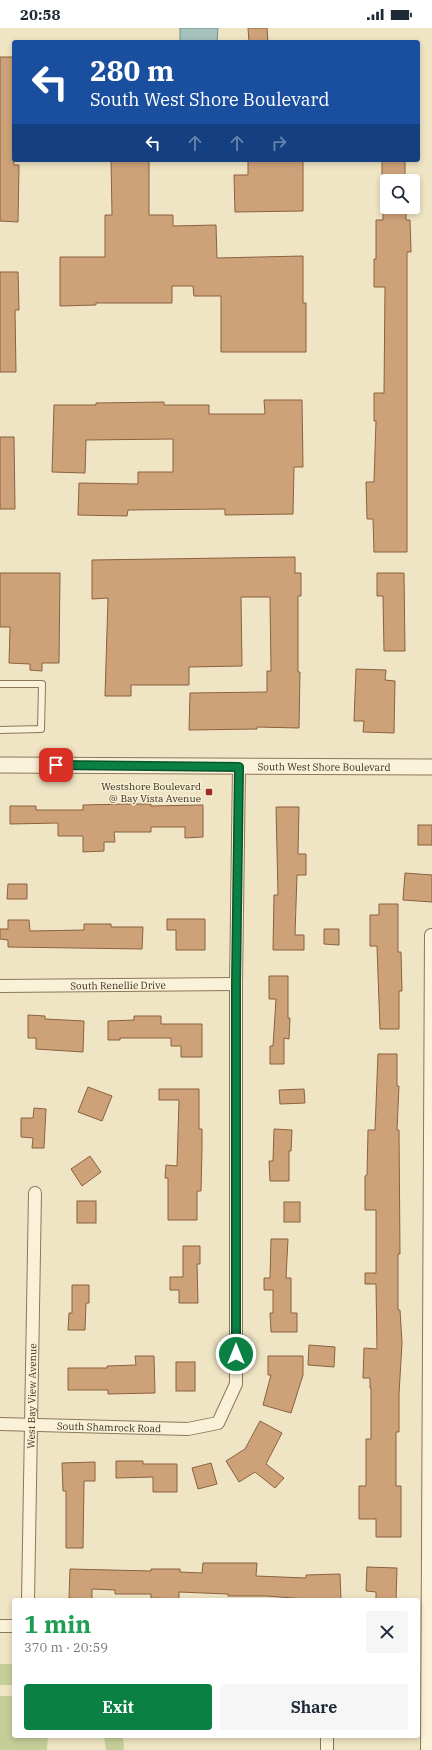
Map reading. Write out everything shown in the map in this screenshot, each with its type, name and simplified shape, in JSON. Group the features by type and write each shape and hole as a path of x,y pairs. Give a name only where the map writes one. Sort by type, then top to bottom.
{"street":[{"name":"South West Shore Boulevard","path":"0,765 432,768"},
{"path":"236,984 239,767"},
{"path":"427,1750 426,1630 432,935"},
{"name":"South Renellie Drive","path":"0,986 236,984"},
{"name":"South Shamrock Road","path":"0,1424 188,1429 218,1423 236,1384 236,984"},
{"name":"West Bay View Avenue","path":"28,1598 35,1193"},
{"path":"0,1626 12,1626"},
{"path":"327,1738 327,1750"}],"lane":[{"path":"0,684 42,684 41,729 0,730"}],"green space":[{"path":"0,1664 12,1664 12,1685 0,1685"},
{"path":"0,1696 12,1696 12,1738 48,1738 47,1750 0,1750"},
{"path":"104,1738 123,1738 124,1750 106,1750"}],"water":[{"path":"180,28 218,28 217,40 180,40"}],"building":[{"path":"248,28 267,28 268,40 249,40"},
{"path":"0,57 12,57 12,162 14,162 14,165 19,165 18,222 0,221"},
{"path":"111,162 149,162 149,215 173,215 173,226 216,225 217,258 303,256 303,303 306,303 306,352 221,352 221,296 194,296 193,286 172,286 172,303 96,303 96,305 60,306 60,257 105,257 105,215 112,215"},
{"path":"248,162 303,162 303,211 235,212 234,175 248,175"},
{"path":"382,162 405,162 405,174 382,174"},
{"path":"383,214 406,214 406,220 410,220 411,252 407,252 407,552 374,552 373,519 367,519 366,482 374,482 376,421 374,421 374,393 384,393 385,287 374,287 376,220 383,220"},
{"path":"0,272 18,272 19,310 15,310 16,372 0,372"},
{"path":"264,400 302,400 303,467 294,467 293,514 225,515 225,509 128,510 127,516 78,515 79,483 138,484 138,472 173,472 173,439 86,440 85,473 52,472 54,405 164,402 164,405 209,405 209,414 265,414"},
{"path":"0,437 14,437 15,509 0,509"},
{"path":"295,557 295,573 301,573 301,596 298,596 298,672 300,672 299,728 257,727 257,729 189,730 190,693 267,692 267,671 271,671 270,597 241,597 242,666 189,667 189,685 131,685 131,696 105,696 108,598 92,599 92,560"},
{"path":"0,573 60,573 59,663 42,663 42,671 30,670 30,664 9,663 10,627 0,627"},
{"path":"377,573 404,573 405,651 384,651 383,596 377,596"},
{"path":"356,669 386,670 385,680 395,681 394,733 363,732 364,721 354,721"},
{"path":"151,804 151,806 203,805 203,837 185,838 185,827 151,827 151,832 114,832 115,842 104,842 104,851 83,852 83,836 58,836 58,823 10,824 10,806 36,806 36,810 83,810 83,805"},
{"path":"276,807 299,807 298,854 306,854 306,875 297,875 295,935 304,935 304,950 273,950 274,895 278,895"},
{"path":"418,825 432,825 432,845 418,845"},
{"path":"405,873 432,875 432,902 403,900"},
{"path":"8,884 27,884 27,899 7,899"},
{"path":"379,904 398,904 398,952 401,952 402,991 399,991 399,1029 380,1029 377,946 370,946 370,915 379,915"},
{"path":"167,919 205,919 205,950 176,950 176,930 167,930"},
{"path":"8,920 29,920 30,931 84,930 84,924 111,924 111,927 143,927 142,949 8,947 8,940 0,939 0,929 8,929"},
{"path":"324,929 339,929 339,945 324,944"},
{"path":"269,976 288,976 288,1018 290,1018 289,1039 284,1038 284,1064 270,1064 270,1046 273,1046 276,999 269,999"},
{"path":"28,1015 45,1016 45,1019 84,1021 83,1052 36,1049 36,1038 28,1038"},
{"path":"134,1016 161,1016 161,1024 202,1024 202,1057 181,1057 181,1046 171,1046 171,1038 120,1038 120,1040 108,1040 108,1021 134,1020"},
{"path":"378,1054 397,1054 397,1086 399,1086 397,1130 399,1130 400,1254 398,1254 398,1310 400,1310 402,1343 399,1394 399,1432 396,1432 396,1486 401,1486 401,1537 376,1537 376,1519 359,1519 359,1486 366,1486 366,1439 371,1439 371,1388 370,1378 363,1378 364,1348 377,1349 376,1284 365,1284 365,1273 376,1273 376,1210 365,1210 365,1176 367,1175 368,1130 375,1130"},
{"path":"88,1087 112,1096 102,1121 78,1112"},
{"path":"159,1089 199,1089 199,1129 202,1129 202,1149 201,1191 197,1191 197,1220 168,1220 168,1178 165,1178 166,1165 177,1166 179,1100 159,1100"},
{"path":"304,1089 305,1103 280,1104 279,1090"},
{"path":"34,1108 46,1109 44,1148 32,1148 33,1138 21,1137 21,1118 33,1118"},
{"path":"274,1129 292,1130 291,1151 289,1151 289,1181 270,1181 269,1161 273,1161"},
{"path":"90,1156 101,1172 82,1186 71,1169"},
{"path":"77,1201 96,1201 96,1223 77,1223"},
{"path":"284,1202 300,1202 300,1222 284,1222"},
{"path":"271,1239 288,1239 286,1278 291,1278 291,1313 297,1313 297,1332 271,1332 270,1313 273,1313 273,1290 264,1290 264,1278 270,1278"},
{"path":"183,1246 200,1246 200,1264 197,1264 198,1303 179,1303 179,1290 170,1290 170,1277 183,1277"},
{"path":"72,1285 89,1285 89,1303 86,1303 85,1330 68,1330 69,1313 72,1313"},
{"path":"309,1345 335,1347 334,1367 308,1365"},
{"path":"135,1356 154,1356 155,1393 108,1394 108,1390 68,1390 68,1368 107,1368 107,1366 136,1365"},
{"path":"268,1356 303,1356 303,1375 291,1413 263,1405 271,1375 268,1375"},
{"path":"176,1362 195,1362 195,1391 176,1391"},
{"path":"260,1421 282,1433 266,1464 284,1478 275,1488 255,1472 239,1482 226,1461 245,1449"},
{"path":"116,1461 143,1461 143,1464 177,1464 177,1492 153,1492 153,1477 116,1478"},
{"path":"95,1462 95,1481 84,1481 83,1548 66,1548 66,1491 63,1491 62,1463"},
{"path":"211,1463 217,1484 198,1489 192,1468"},
{"path":"203,1563 257,1563 256,1576 306,1578 306,1575 340,1574 341,1598 228,1596 228,1594 179,1592 179,1598 151,1598 151,1594 115,1594 115,1590 92,1589 92,1598 69,1598 70,1569 151,1571 151,1569 180,1569 180,1572 202,1573"},
{"path":"367,1567 397,1568 396,1598 376,1598 376,1592 366,1591"}],"place":[{"name":"Westshore Boulevard @ Bay Vista Avenue","path":"209,792"}],"route":[{"path":"56,765 239,767 236,984 236,1354"}]}
